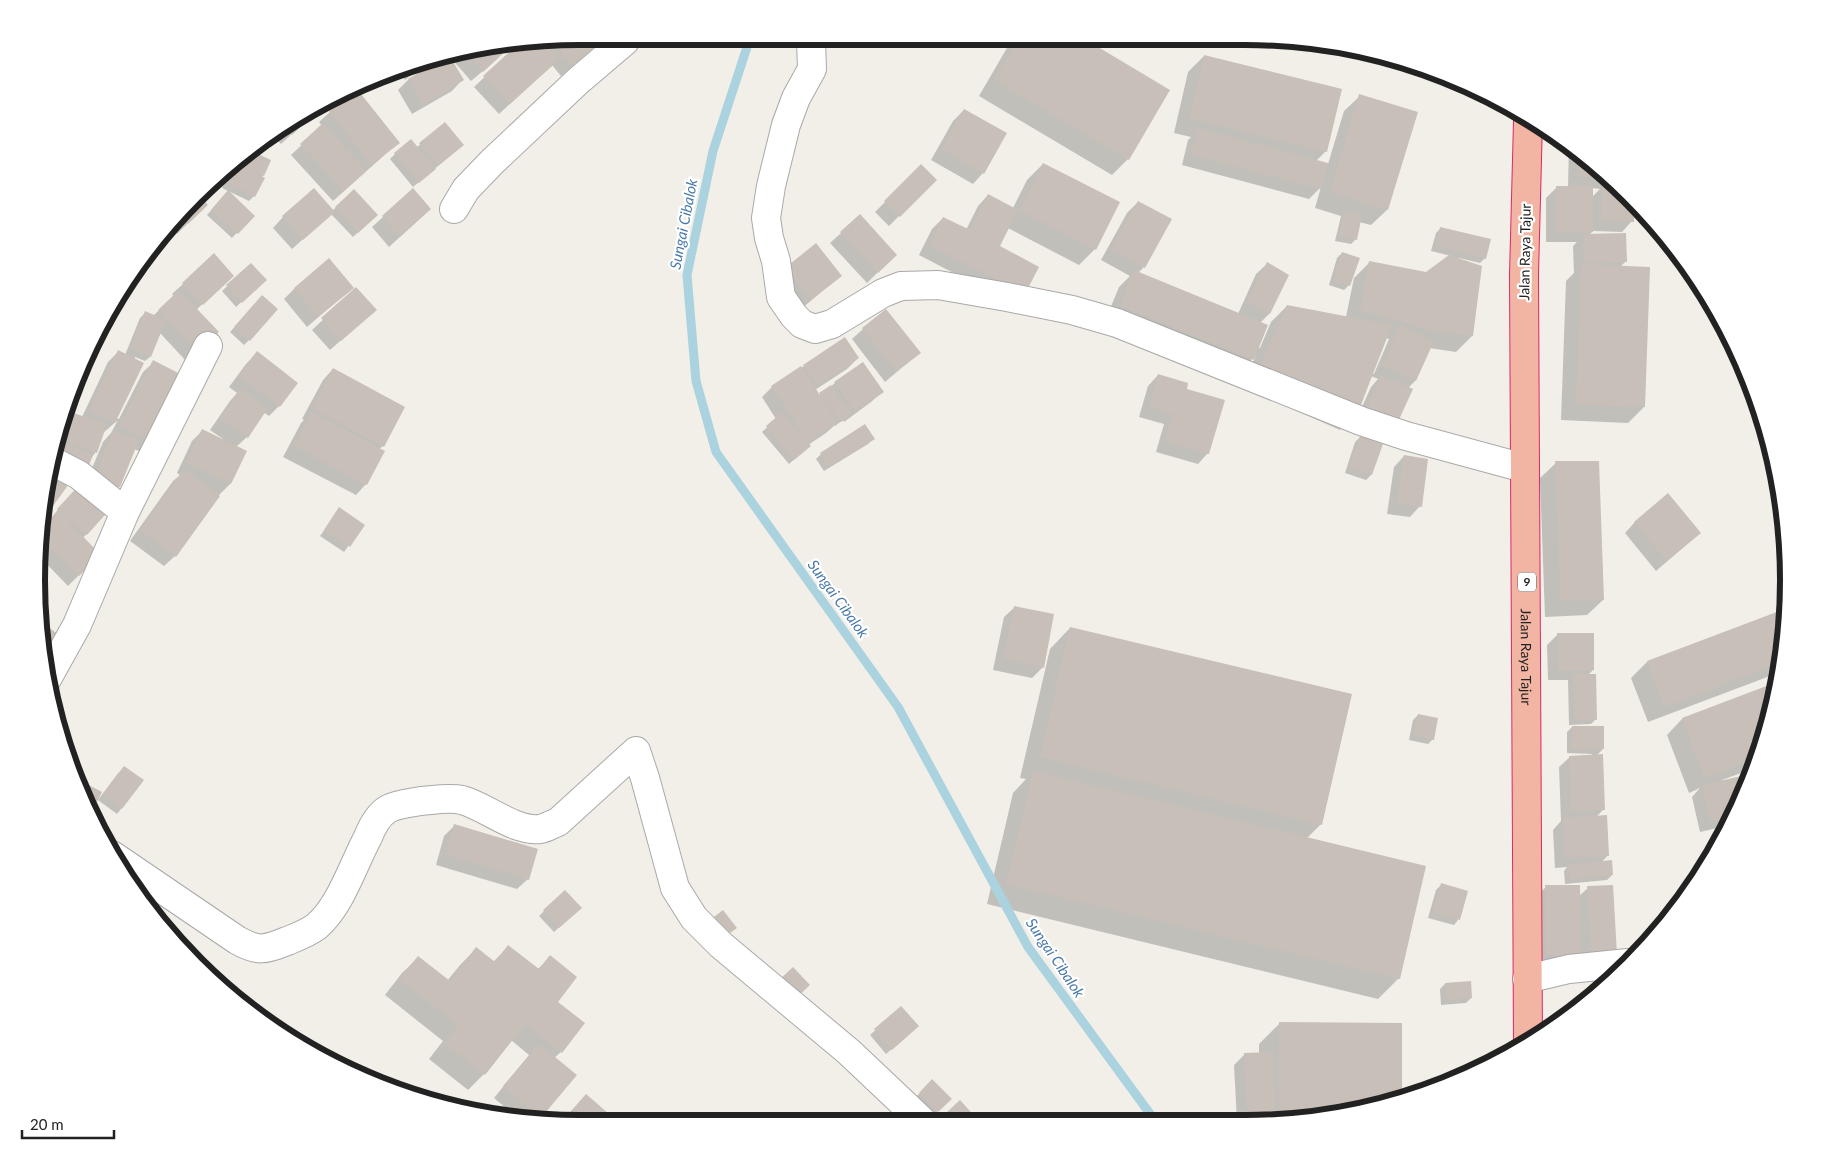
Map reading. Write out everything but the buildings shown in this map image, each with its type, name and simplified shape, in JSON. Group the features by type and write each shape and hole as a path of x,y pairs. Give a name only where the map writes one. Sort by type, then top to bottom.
{"highway":[{"name":"Jalan Raya Tajur","path":"1528,126 1524,275 1524,468 1527,563 1528,1033"}],"street":[{"path":"454,209 466,189 492,162 578,81 620,45"},
{"path":"811,45 812,69 796,98 786,125 771,186 766,218 769,238 776,261 781,297 802,324 815,329 832,324 863,304 901,286 938,285 1049,305 1117,323 1361,421 1406,436 1524,468"},
{"path":"53,668 77,625 125,512 208,346"},
{"path":"58,464 79,475 125,512"},
{"path":"128,866 237,940 250,947 261,949 271,947 309,932 326,916 341,893 370,831 378,818 388,810 403,804 445,799 460,800 480,806 527,829 542,828 558,822 636,752 645,778 669,872 675,888 694,918 721,944 849,1052 916,1115"},
{"path":"1527,979 1569,968 1617,964"}],"waterway":[{"name":"Sungai Cibalok","path":"748,45 713,151 687,275 696,381 716,452 898,707 1028,947 1151,1115"}]}
